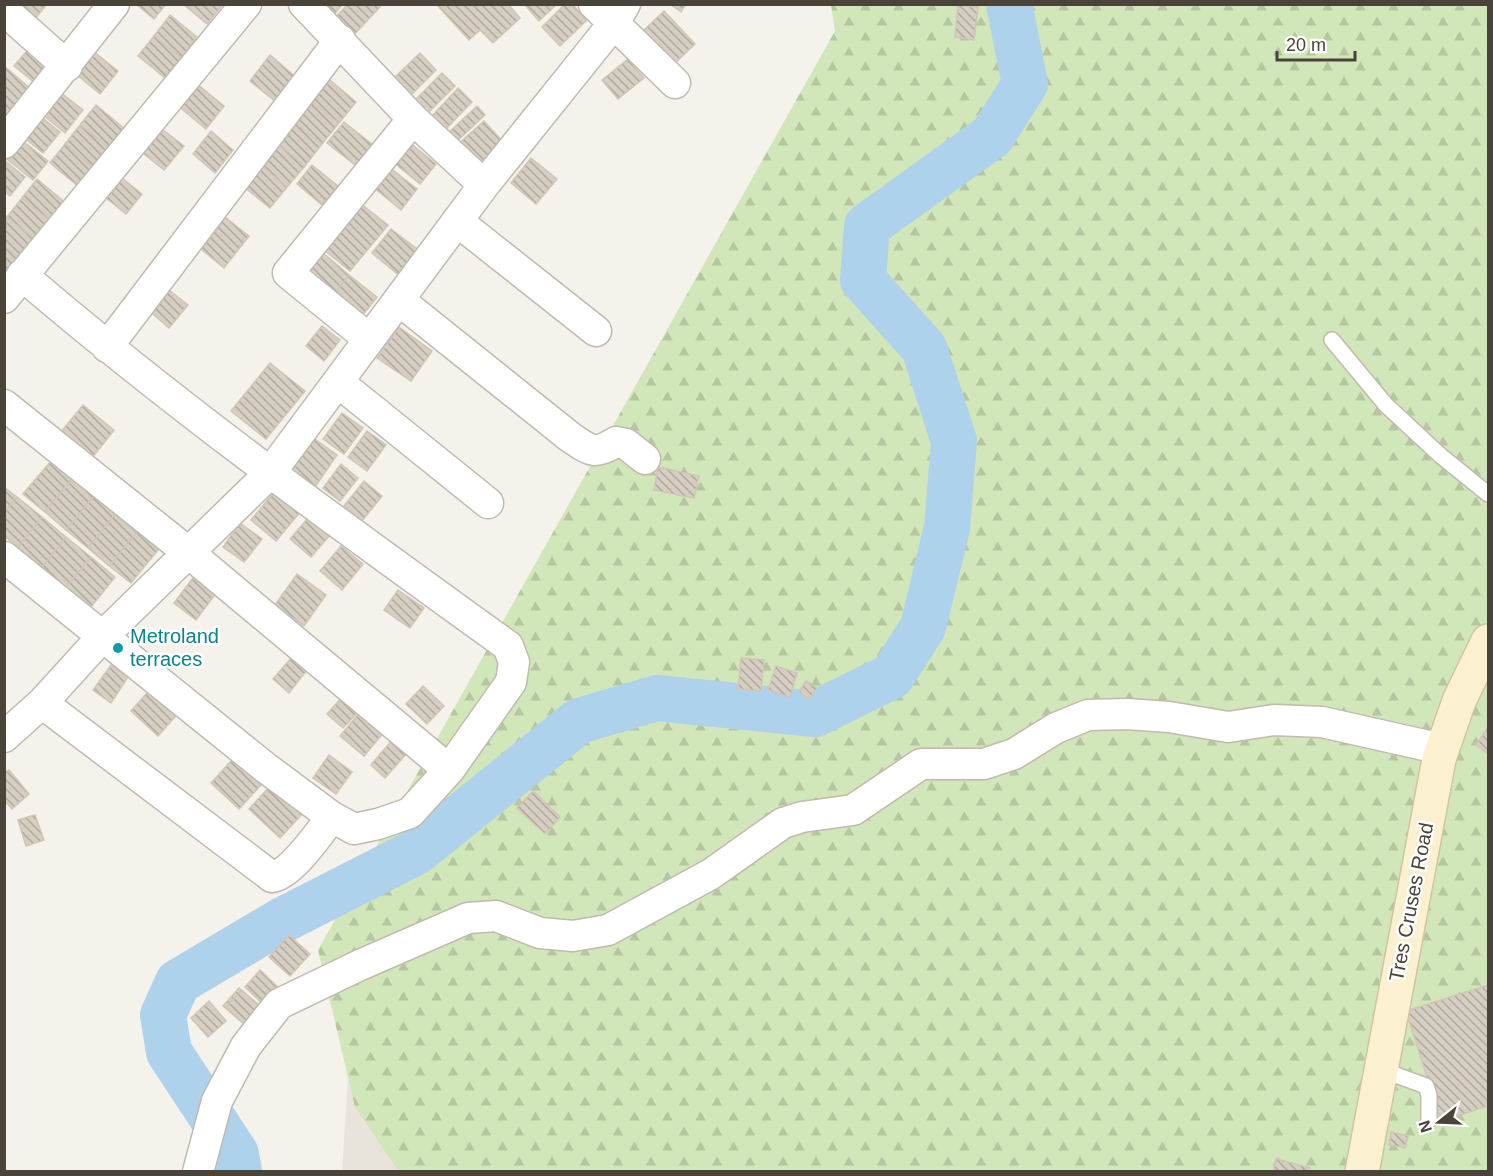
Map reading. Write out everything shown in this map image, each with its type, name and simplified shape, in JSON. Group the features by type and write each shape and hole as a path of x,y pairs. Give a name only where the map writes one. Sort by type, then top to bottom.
{"main road":[{"name":"Tres Cruses Road","path":"1362,1172 1382,1070 1399,964 1442,749 1459,701 1488,640"}],"street":[{"path":"6,139 67,66 114,4"},
{"path":"4,298 246,4"},
{"path":"304,4 413,119 484,185"},
{"path":"4,10 67,66"},
{"path":"4,737 42,703 103,636 270,473 369,339 400,301 611,11 675,83"},
{"path":"107,347 339,40"},
{"path":"369,339 288,273 413,119"},
{"path":"457,221 597,331"},
{"path":"4,557 266,768 332,817 354,829 410,813 449,770 511,682 514,662 508,646 270,473 107,347 22,275"},
{"path":"400,301 570,437 593,451 602,450 615,442 626,444 645,459"},
{"path":"338,382 488,503"},
{"path":"4,405 189,553 449,770"},
{"path":"42,703 272,877 280,876 292,866 332,817"},
{"path":"198,1172 217,1101 246,1046 279,1004 360,965 468,918 496,916 540,933 573,936 608,930 711,874 783,824 802,817 853,810 921,764 984,764 1014,754 1056,728 1088,715 1127,714 1169,717 1228,727 1274,720 1323,722 1442,749"}],"lane":[{"path":"1332,340 1386,405 1441,456 1488,494"},
{"path":"1382,1070 1426,1086 1429,1095 1429,1120"}],"shaded area":[{"path":"348,1077 355,1107 398,1171 342,1172"}],"green space":[{"path":"831,5 1488,5 1488,1171 398,1171 355,1107 318,950 835,31"}],"building":[{"path":"18,4 47,4 35,19"},
{"path":"136,4 166,4 154,19"},
{"path":"183,4 223,4 207,24"},
{"path":"318,4 343,4 330,19"},
{"path":"348,4 377,4 380,7 349,40 331,22"},
{"path":"436,4 508,4 520,18 493,43 480,30 469,40"},
{"path":"524,4 557,4 539,21"},
{"path":"565,4 572,4 587,20 560,46 542,27"},
{"path":"670,4 686,4 681,12"},
{"path":"958,5 978,7 974,40 955,37"},
{"path":"664,11 695,44 672,66 641,33"},
{"path":"170,15 197,37 181,58 154,36"},
{"path":"154,36 181,58 165,78 138,56"},
{"path":"31,46 51,63 35,83 14,66"},
{"path":"89,48 118,71 100,94 71,70"},
{"path":"420,53 436,70 411,95 394,78"},
{"path":"270,55 296,77 276,102 250,81"},
{"path":"628,59 644,78 618,99 602,80"},
{"path":"4,66 30,88 4,119"},
{"path":"442,73 455,86 428,113 415,100"},
{"path":"330,80 356,102 339,123 312,102"},
{"path":"196,83 224,106 206,129 178,106"},
{"path":"458,88 472,102 444,131 431,117"},
{"path":"56,89 83,110 65,133 38,111"},
{"path":"312,102 339,123 322,144 295,123"},
{"path":"96,105 125,129 109,148 80,125"},
{"path":"477,106 485,115 455,143 447,134"},
{"path":"39,115 60,132 43,153 22,136"},
{"path":"484,121 504,143 477,167 457,145"},
{"path":"344,122 372,144 355,165 327,143"},
{"path":"295,123 322,144 305,166 278,144"},
{"path":"80,125 109,148 94,168 65,144"},
{"path":"158,126 184,146 164,170 139,150"},
{"path":"211,131 233,150 215,173 193,154"},
{"path":"19,138 48,161 33,180 4,157"},
{"path":"409,142 436,164 420,184 393,162"},
{"path":"65,144 94,168 79,187 50,163"},
{"path":"278,144 305,166 287,187 261,165"},
{"path":"531,158 557,179 536,204 511,183"},
{"path":"4,160 25,177 10,196 4,191"},
{"path":"261,165 287,187 270,208 244,187"},
{"path":"312,165 338,186 322,205 297,184"},
{"path":"389,167 417,189 401,210 373,187"},
{"path":"122,178 142,194 126,214 106,198"},
{"path":"37,179 67,204 52,222 22,198"},
{"path":"22,198 52,222 37,241 7,217"},
{"path":"360,203 388,225 350,271 323,249"},
{"path":"220,213 249,236 224,268 195,244"},
{"path":"7,217 37,241 22,260 4,246"},
{"path":"391,229 421,252 401,277 372,253"},
{"path":"4,246 22,260 4,277"},
{"path":"322,252 349,275 330,299 302,276"},
{"path":"349,275 377,297 358,321 330,299"},
{"path":"164,286 188,305 169,328 146,308"},
{"path":"322,326 340,340 324,361 306,346"},
{"path":"399,327 432,351 411,381 377,358"},
{"path":"270,363 305,391 266,439 231,411"},
{"path":"83,405 114,430 88,463 56,438"},
{"path":"342,413 363,428 344,454 323,439"},
{"path":"367,431 386,445 367,471 348,457"},
{"path":"312,437 337,455 315,487 289,468"},
{"path":"51,461 73,478 45,512 23,494"},
{"path":"341,464 358,478 340,501 323,488"},
{"path":"658,467 699,476 694,498 654,490"},
{"path":"73,478 94,496 66,530 45,512"},
{"path":"364,481 382,496 362,521 344,506"},
{"path":"4,487 17,497 4,513"},
{"path":"276,490 301,511 276,541 251,520"},
{"path":"94,496 115,514 88,548 66,530"},
{"path":"17,497 42,517 18,547 4,536 4,513"},
{"path":"115,514 137,532 109,566 88,548"},
{"path":"42,517 66,537 42,567 18,547"},
{"path":"309,517 330,535 311,557 290,539"},
{"path":"240,523 262,539 244,562 223,547"},
{"path":"137,532 158,550 131,583 109,566"},
{"path":"66,537 91,557 66,587 42,567"},
{"path":"341,546 363,564 342,590 320,571"},
{"path":"91,557 115,577 91,607 66,587"},
{"path":"297,574 326,595 304,626 275,605"},
{"path":"195,575 217,592 196,620 174,603"},
{"path":"398,590 424,608 410,628 384,610"},
{"path":"292,657 307,670 289,693 273,679"},
{"path":"741,658 764,660 761,691 738,689"},
{"path":"111,665 128,677 111,703 93,690"},
{"path":"776,666 797,673 790,697 768,690"},
{"path":"806,681 817,688 809,699 799,692"},
{"path":"153,686 180,711 158,736 131,711"},
{"path":"423,686 444,706 427,724 406,704"},
{"path":"344,695 360,710 343,728 327,714"},
{"path":"361,711 385,731 364,756 340,736"},
{"path":"1488,727 1488,754 1476,745"},
{"path":"393,739 408,752 385,778 371,765"},
{"path":"329,755 352,772 336,794 313,778"},
{"path":"233,759 261,785 239,809 211,783"},
{"path":"9,770 29,794 12,809 4,800 4,773"},
{"path":"273,783 304,812 280,838 249,809"},
{"path":"533,791 560,817 545,834 517,808"},
{"path":"35,815 44,840 26,846 18,820"},
{"path":"289,935 310,954 290,976 269,957"},
{"path":"260,970 281,990 266,1007 245,987"},
{"path":"1488,985 1488,1106 1441,1121 1406,1011"},
{"path":"239,988 260,1006 245,1025 223,1006"},
{"path":"242,990 261,1008 246,1026 226,1007"},
{"path":"209,1001 226,1021 208,1037 191,1018"},
{"path":"1391,1132 1408,1136 1405,1148 1389,1145"},
{"path":"1276,1159 1310,1168 1309,1172 1273,1172"}],"waterway":[{"path":"239,1172 236,1154 169,1052 163,1015 178,982 281,921 416,852 579,721 657,698 815,714 892,676 923,627 947,528 954,441 924,348 863,280 867,226 992,136 1025,84 1009,4"}],"place":[{"name":"Metroland terraces","path":"118,648"}]}
